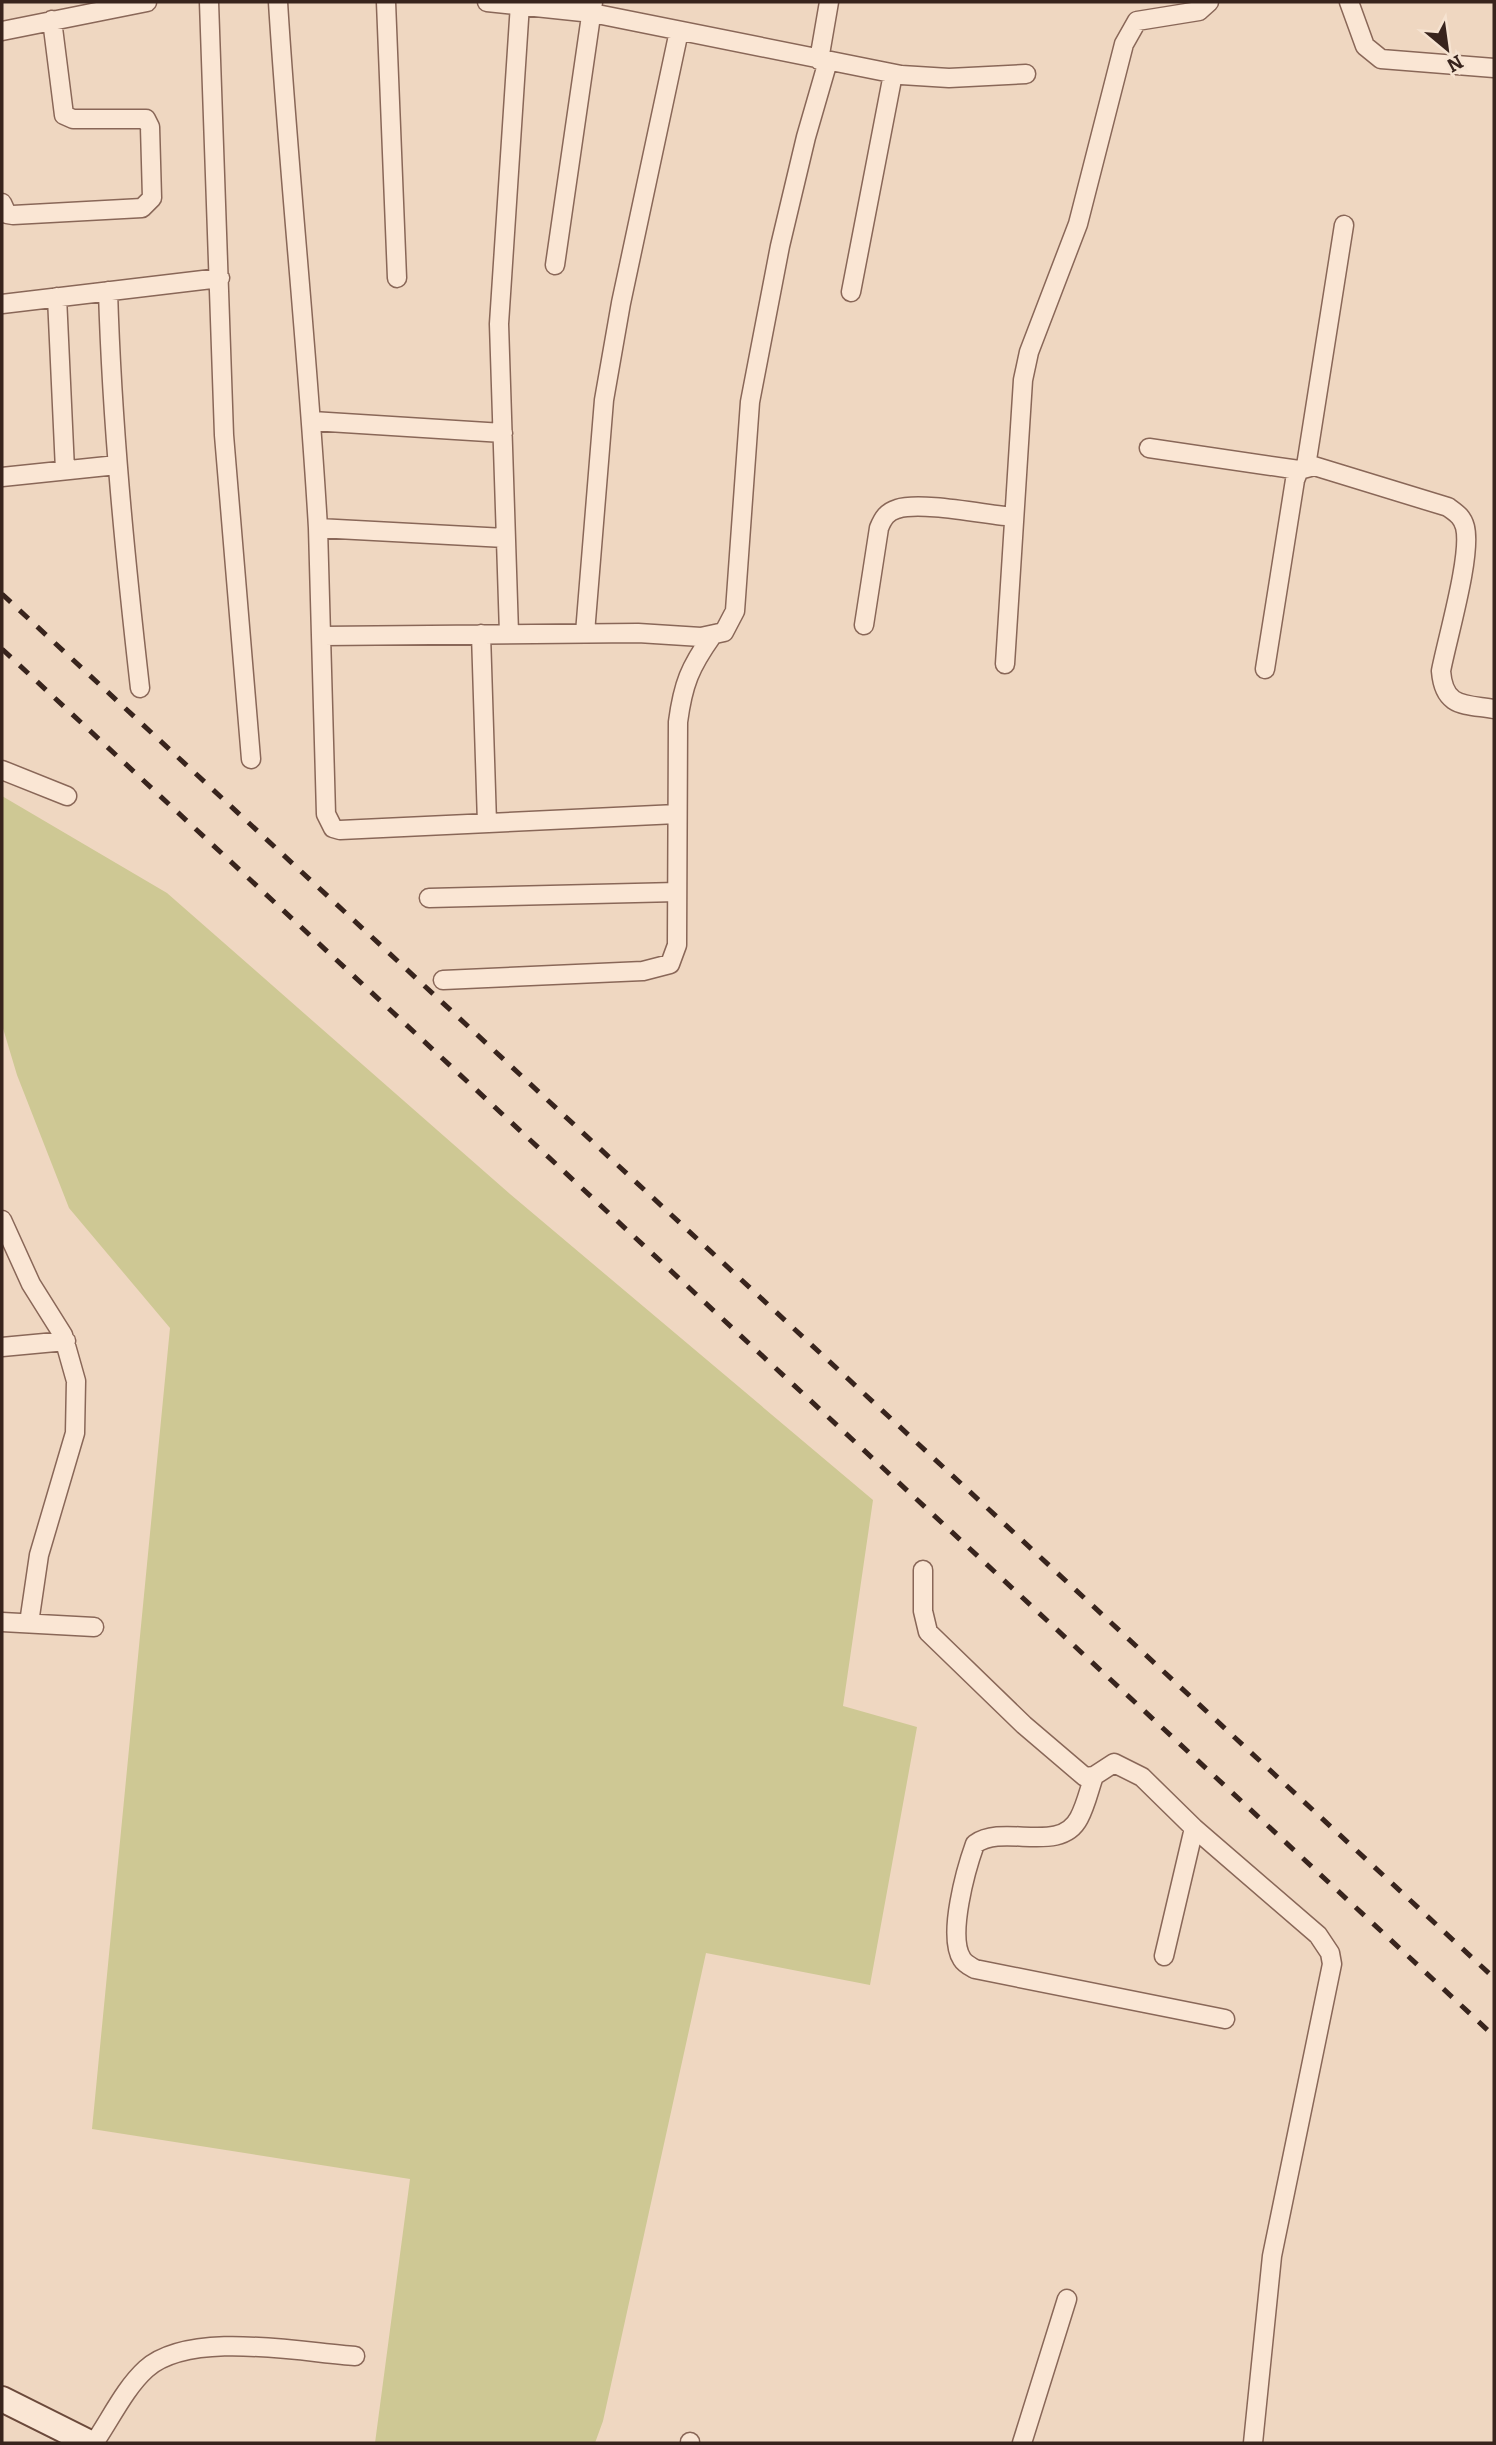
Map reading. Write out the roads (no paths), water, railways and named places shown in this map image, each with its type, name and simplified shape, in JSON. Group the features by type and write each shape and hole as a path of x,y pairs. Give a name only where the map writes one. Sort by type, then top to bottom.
{"street":[{"path":"2,30 147,2"},
{"path":"209,2 225,435 251,759"},
{"path":"278,2 290,194 312,421 323,636 326,814 333,828 340,830 677,814"},
{"path":"386,2 397,278"},
{"path":"487,2 592,7 679,31 893,74 948,78 1026,74"},
{"path":"323,636 585,633 712,636 724,632 734,611 750,402 780,246 823,61 829,2"},
{"path":"1005,664 1023,380 1029,352 1078,224 1124,44 1138,21 1199,11 1209,2"},
{"path":"1348,2 1365,46 1381,60 1494,68"},
{"path":"509,633 499,324 520,5"},
{"path":"555,265 592,7"},
{"path":"2,203 7,214 13,215 142,208 152,198 150,127 146,119 73,120 64,116 52,20"},
{"path":"585,633 604,400 621,303 679,31"},
{"path":"850,292 893,74"},
{"path":"1265,669 1345,225"},
{"path":"2,304 220,278"},
{"path":"108,291 117,465 141,688"},
{"path":"57,297 65,470"},
{"path":"312,421 503,433"},
{"path":"1149,448 1303,468 1419,497 1448,507 1461,517 1466,529 1465,553 1441,671 1442,686 1447,697 1456,702 1494,709"},
{"path":"2,477 117,465"},
{"path":"864,625 879,528 884,516 897,509 914,507 1014,517"},
{"path":"318,528 505,538"},
{"path":"481,634 487,823"},
{"path":"443,980 661,968 670,964 675,954 678,722 682,690 691,666 712,636"},
{"path":"2,770 67,796"},
{"path":"429,898 677,892"},
{"path":"2,1220 31,1284 66,1341 76,1381 75,1433 39,1555 29,1623"},
{"path":"2,1347 66,1341"},
{"path":"923,1570 925,1624 934,1640 1066,1762 1086,1777 1094,1776 1114,1763 1127,1767 1142,1777 1194,1828 1318,1935 1330,1953 1332,1964 1272,2256 1253,2443"},
{"path":"2,1622 94,1627"},
{"path":"1094,1776 1079,1818 1071,1829 1058,1835 1042,1837 996,1834 975,1844 957,1929 958,1952 963,1963 975,1969 1225,2020"},
{"path":"1164,1956 1194,1828"},
{"path":"1022,2443 1067,2299"},
{"path":"2,2399 60,2437 92,2443 144,2371 157,2360 180,2352 231,2347 355,2356"}],"railway":[{"path":"2,594 1494,1978"},
{"path":"2,649 1494,2036"}]}
